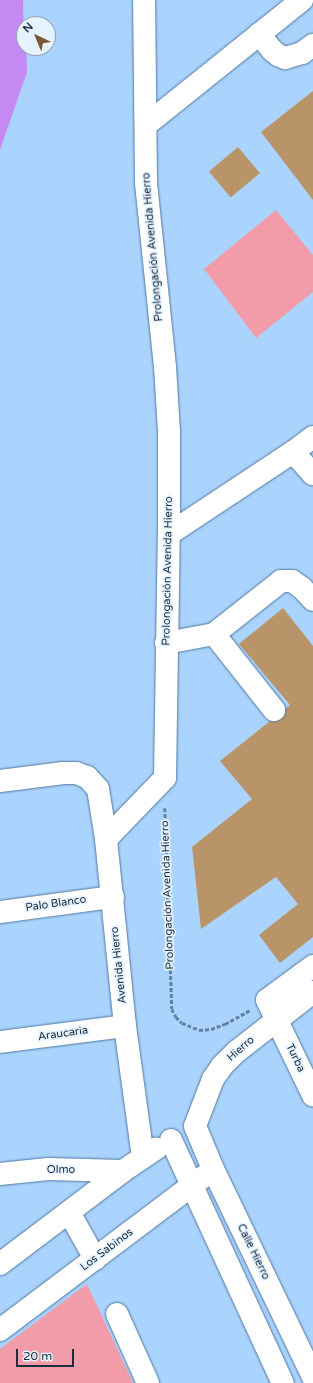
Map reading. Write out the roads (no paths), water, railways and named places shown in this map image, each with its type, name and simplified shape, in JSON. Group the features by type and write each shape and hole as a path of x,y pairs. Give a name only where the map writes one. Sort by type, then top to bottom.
{"street":[{"name":"Prolongación Avenida Hierro","path":"106,839 165,778 169,432 165,367 146,182 144,0"},
{"path":"146,125 302,0"},
{"path":"259,34 272,50 285,58 302,53 313,45"},
{"path":"169,534 293,452 313,437"},
{"path":"293,452 313,474"},
{"path":"166,643 214,634 281,581 292,581 302,588 313,600"},
{"path":"214,634 274,710"},
{"name":"Avenida Hierro","path":"0,781 62,773 76,773 87,777 100,793 125,1026 143,1157"},
{"name":"Palo Blanco","path":"0,912 112,897"},
{"path":"276,1020 268,1000 313,966"},
{"name":"Hierro","path":"195,1126 213,1079 222,1066 276,1020 313,992"},
{"name":"Turba","path":"276,1020 313,1095"},
{"name":"Araucaria","path":"0,1042 125,1026"},
{"path":"0,1264 123,1170 195,1126"},
{"name":"Calle Hierro","path":"195,1126 213,1169 313,1377"},
{"path":"171,1140 283,1383"},
{"name":"Olmo","path":"0,1174 48,1169 123,1170"},
{"name":"Los Sabinos","path":"0,1330 213,1169"},
{"path":"69,1212 95,1259"},
{"path":"116,1314 148,1383"}]}
